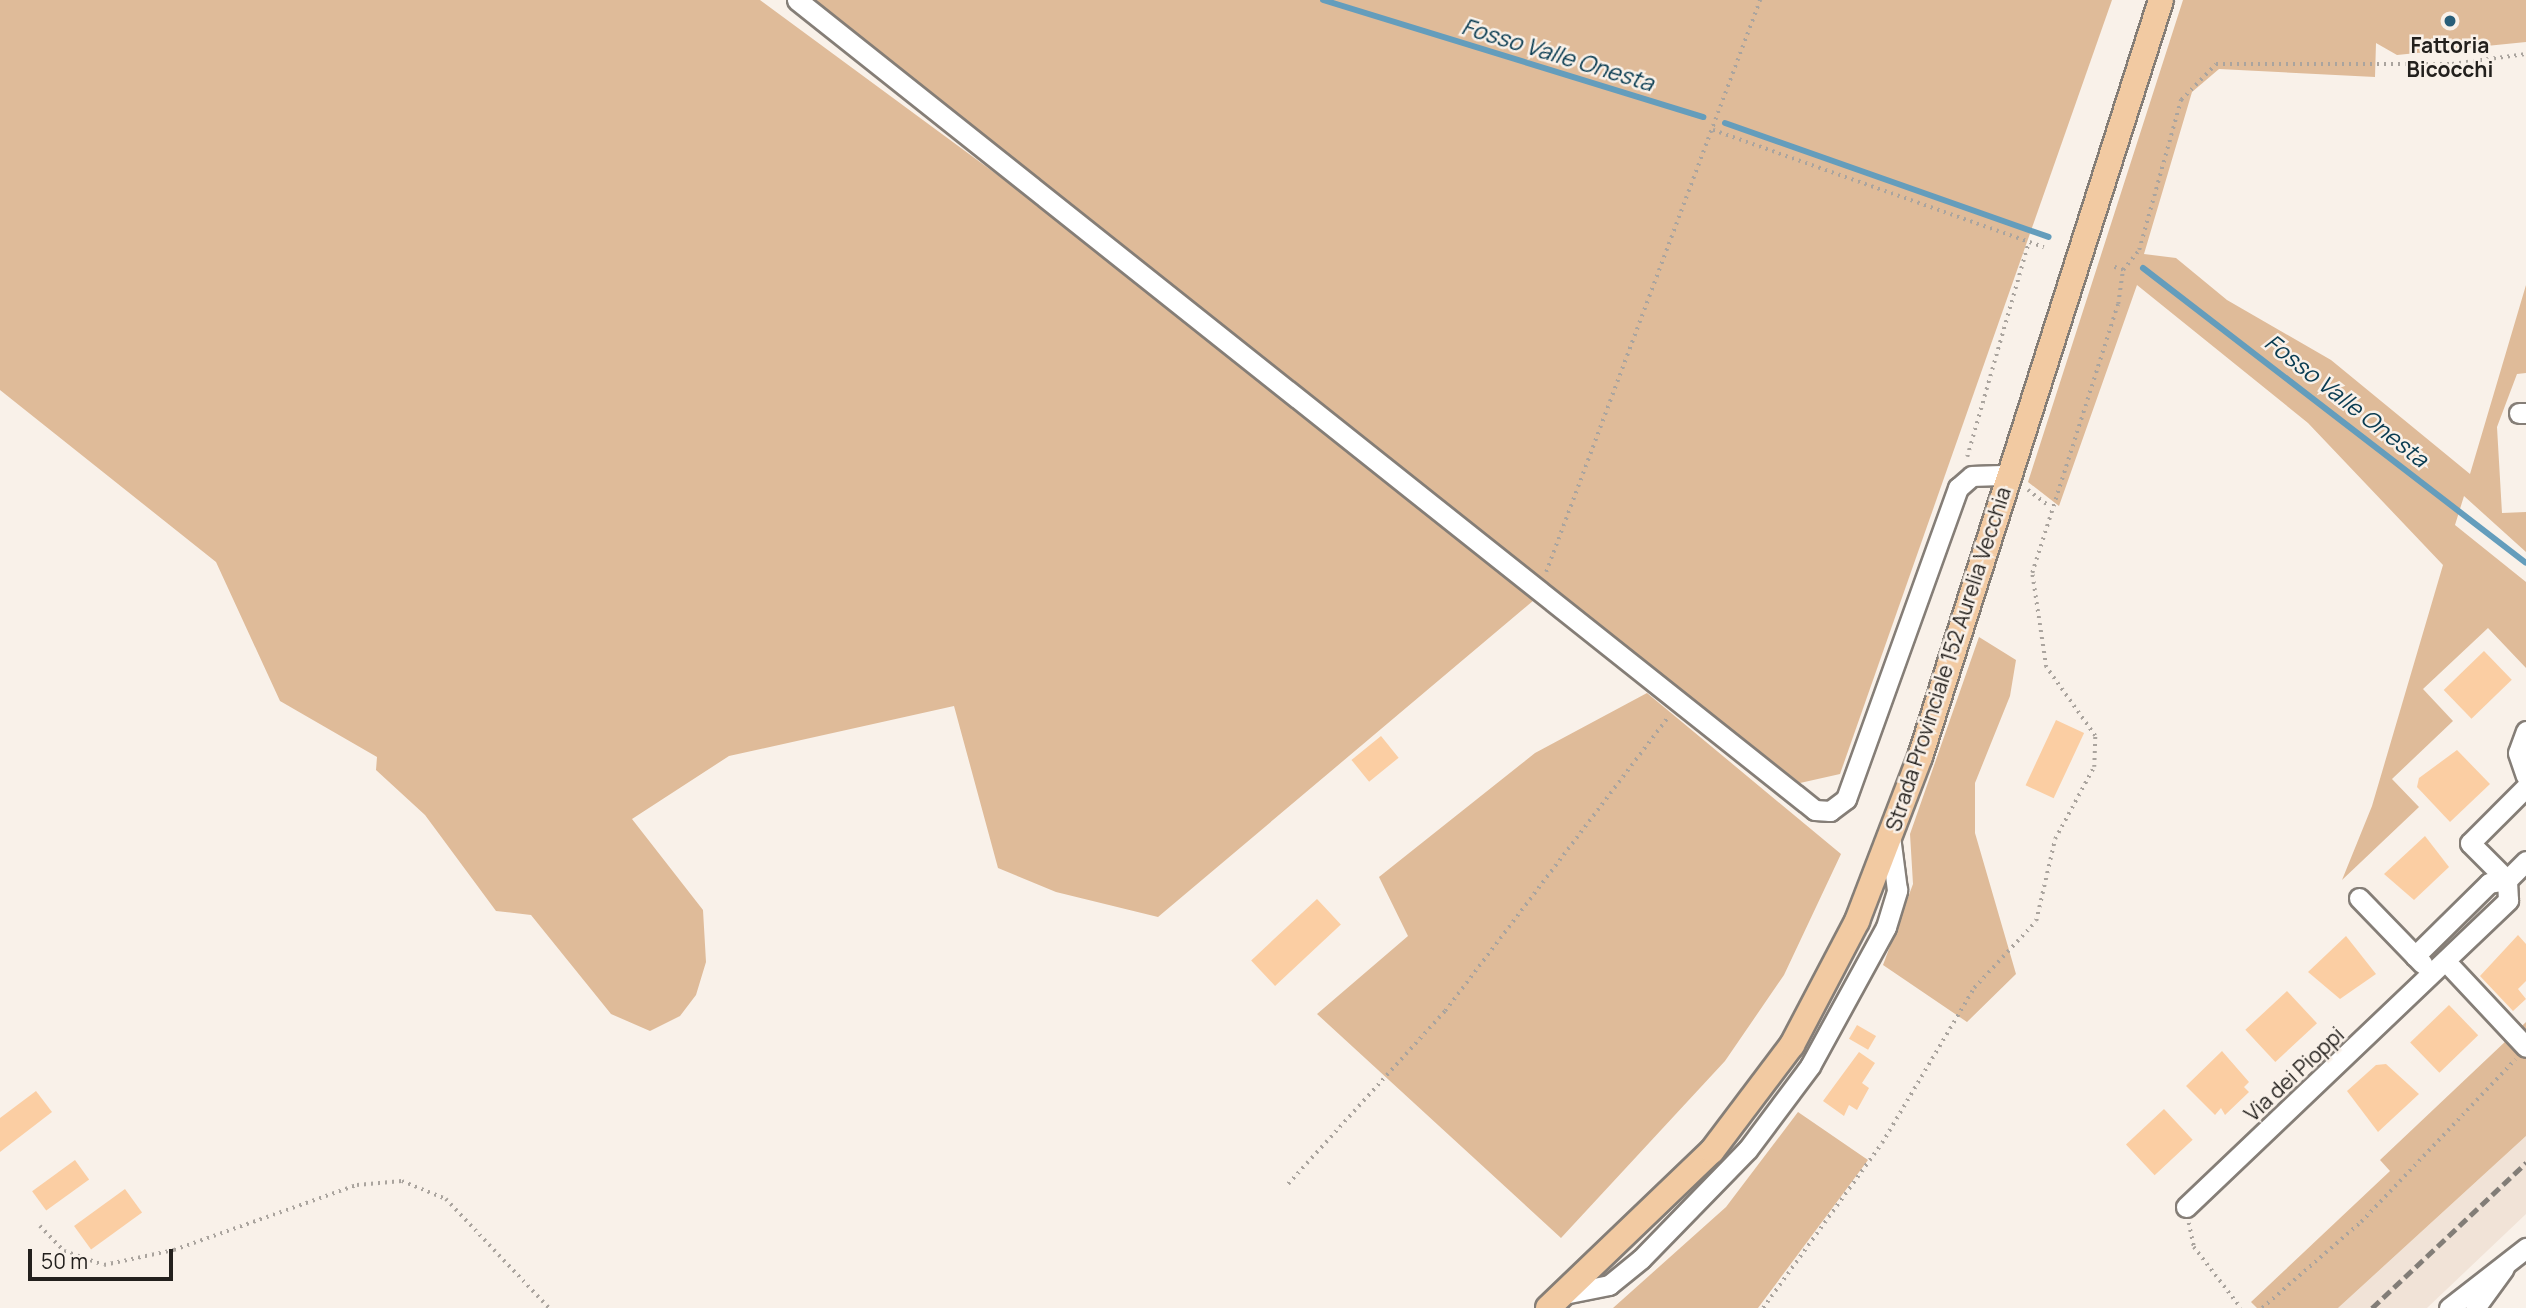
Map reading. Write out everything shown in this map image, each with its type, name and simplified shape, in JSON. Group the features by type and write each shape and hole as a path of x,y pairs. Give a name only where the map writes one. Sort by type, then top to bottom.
{"main road":[{"name":"Strada Provinciale 152 Aurelia Vecchia","path":"1556,1301 1712,1151 1792,1045 1857,921 1890,836 2161,0"}],"street":[{"path":"797,0 1533,586 1802,804 1830,811 1846,799 1958,488 1972,476 2008,475"},
{"path":"2526,731 2518,752 2526,776"},
{"path":"2507,880 2470,842 2526,787"},
{"name":"Via dei Pioppi","path":"2415,956 2489,883 2507,880 2526,861"},
{"name":"Via dei Pioppi","path":"2186,1207 2508,900 2507,880"},
{"path":"2359,898 2433,974"},
{"path":"2452,968 2526,1048"},
{"path":"2453,1307 2526,1248"},
{"path":"2475,1308 2505,1267"}],"path":[{"path":"1533,586 1546,572 1760,0"},
{"path":"1763,1308 1882,1143 1974,988 2036,921 2061,827 2094,767 2095,736 2046,667 2032,573 2118,304 2123,270 2139,250 2182,100 2216,64 2452,64 2526,54"},
{"path":"1713,130 2028,244 2044,247"},
{"path":"1958,488 2017,300 2028,244"},
{"path":"2113,267 2123,270"},
{"path":"1289,1184 1445,1011 1678,704"},
{"path":"2262,1308 2361,1222 2526,1048"},
{"path":"40,1226 64,1251 104,1265 174,1250 357,1185 402,1181 446,1199 549,1308"},
{"path":"2186,1207 2194,1247 2241,1308"}],"shaded area":[{"path":"0,0 760,0 1022,193 1534,600 1158,917 1056,892 998,868 954,706 729,756 632,819 703,910 706,962 696,995 680,1016 650,1031 611,1014 531,915 496,911 425,815 376,770 377,757 280,701 216,562 0,390"},
{"path":"808,0 2112,0 1840,774 1800,783"},
{"path":"2183,0 2526,0 2526,42 2397,55 2376,43 2375,77 2219,69 2192,92 2144,254 2176,258 2227,300 2331,360 2470,474 2526,285 2526,373 2517,374 2497,427 2502,513 2526,512 2526,552 2464,496 2455,525 2526,582 2526,668 2488,628 2423,689 2453,721 2392,779 2419,807 2342,880 2372,806 2443,565 2308,423 2137,285 2059,506 2028,482"},
{"path":"1979,637 2016,660 2010,696 1975,783 1975,833 2016,974 1967,1022 1883,965 1913,884 1910,834"},
{"path":"1647,693 1841,854 1784,975 1725,1061 1561,1238 1317,1014 1408,936 1379,877 1535,753"},
{"path":"2526,1022 2526,1136 2338,1308 2257,1308 2251,1302 2390,1171 2380,1160"},
{"path":"1798,1112 1868,1160 1758,1308 1613,1308 1726,1207"},
{"path":"2526,1136 2526,1214 2427,1308 2338,1308"}],"building":[{"path":"2484,651 2512,680 2472,719 2444,690"},
{"path":"2056,720 2084,733 2054,798 2026,785"},
{"path":"1381,736 1399,758 1369,782 1351,760"},
{"path":"2457,750 2490,784 2450,822 2417,787 2419,778"},
{"path":"2425,836 2449,867 2414,900 2384,874"},
{"path":"1317,899 1341,925 1275,986 1251,960"},
{"path":"2518,935 2526,944 2526,981 2518,989 2526,999 2513,1011 2480,976"},
{"path":"2346,936 2376,974 2340,999 2308,972"},
{"path":"2287,991 2317,1023 2275,1062 2245,1030"},
{"path":"2449,1005 2478,1035 2439,1073 2410,1043"},
{"path":"1857,1025 1876,1036 1868,1050 1849,1039"},
{"path":"2222,1051 2249,1082 2244,1087 2249,1092 2225,1115 2221,1108 2215,1115 2186,1086"},
{"path":"1859,1052 1875,1063 1862,1083 1869,1088 1857,1110 1849,1105 1844,1116 1823,1101"},
{"path":"2386,1064 2419,1094 2378,1132 2347,1091 2376,1065"},
{"path":"36,1091 52,1112 0,1152 0,1118"},
{"path":"2164,1109 2193,1140 2155,1175 2126,1144"},
{"path":"75,1160 89,1179 46,1211 32,1191"},
{"path":"125,1189 142,1212 91,1249 74,1226"}],"waterway":[{"name":"Fosso Valle Onesta","path":"1323,0 1703,117"},
{"name":"Fosso Valle Onesta","path":"1725,123 2048,237"},
{"name":"Fosso Valle Onesta","path":"2143,268 2526,563"}],"railway":[{"path":"2372,1308 2526,1163"}],"place":[{"name":"Fattoria Bicocchi","path":"2450,21"}]}
